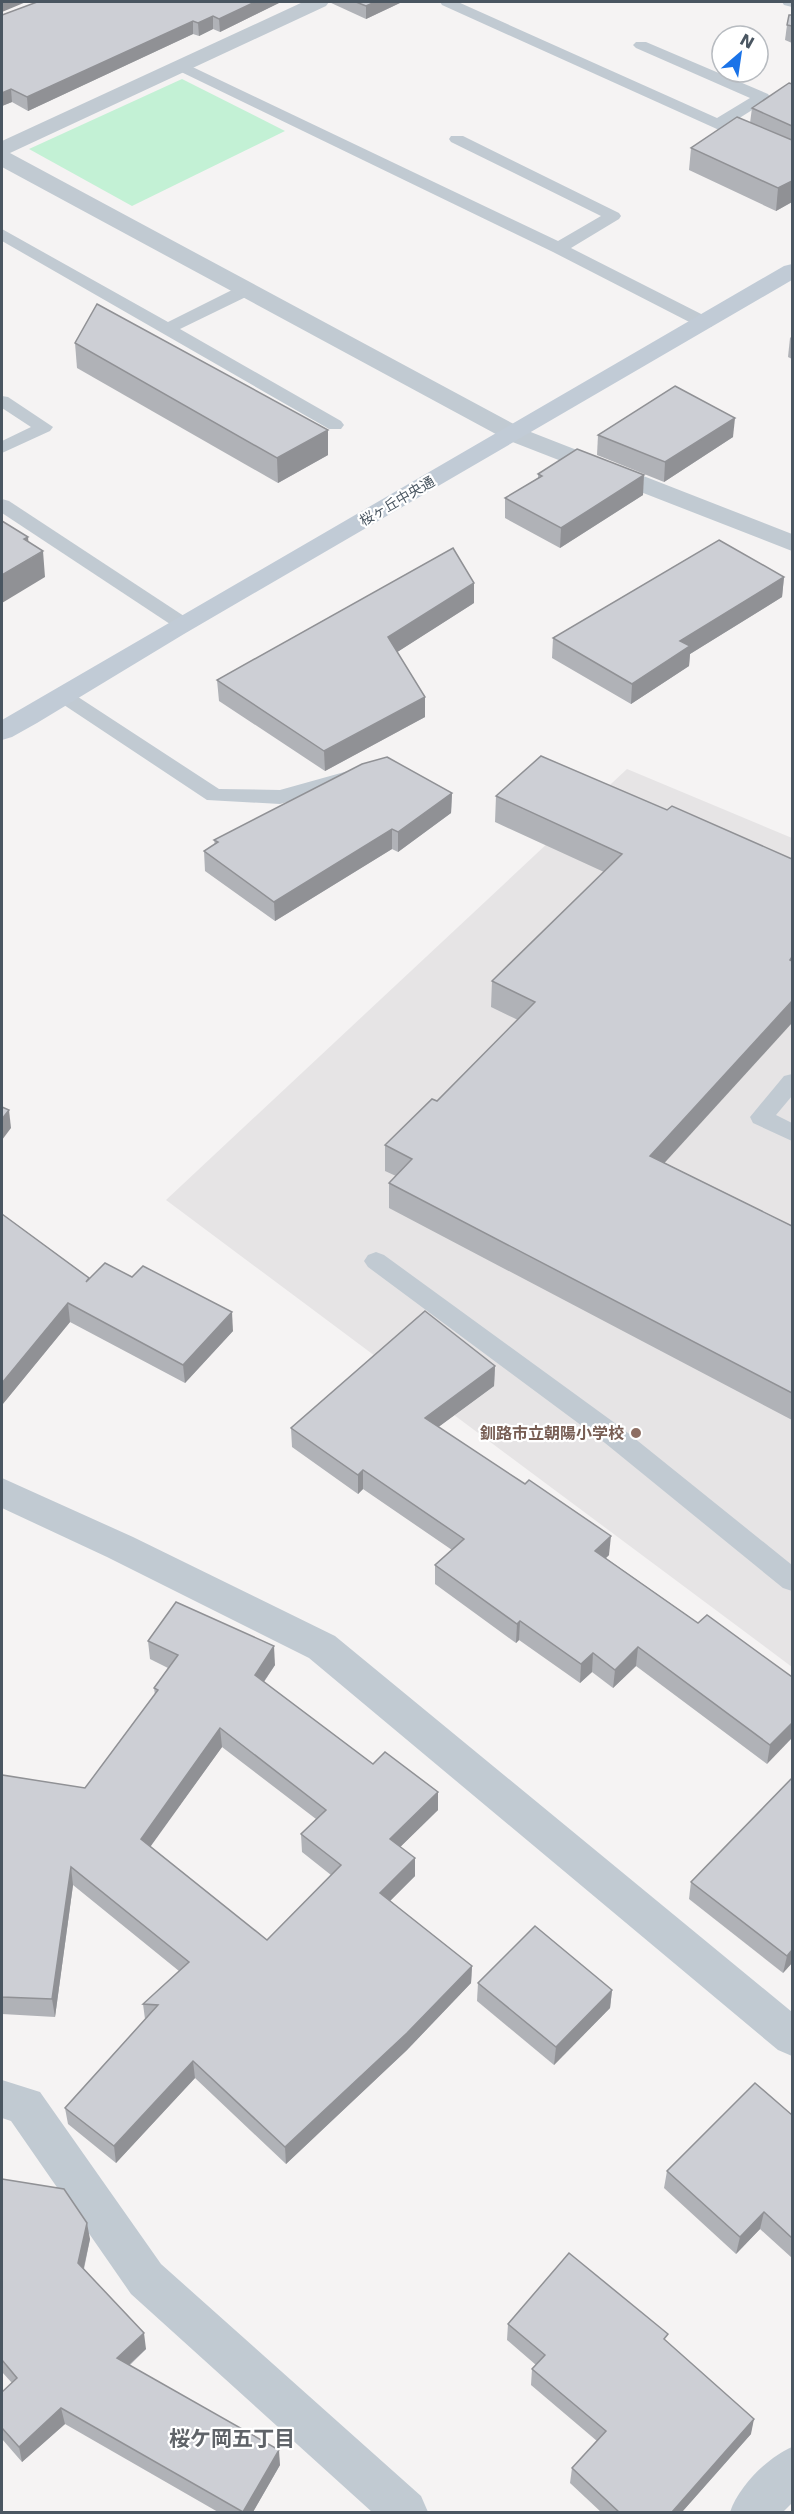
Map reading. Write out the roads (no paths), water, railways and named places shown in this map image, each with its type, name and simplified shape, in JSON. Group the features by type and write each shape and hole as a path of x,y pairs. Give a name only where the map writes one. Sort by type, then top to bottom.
{"street":[{"path":"2,149 319,2"},
{"path":"2,158 514,434 792,543"},
{"name":"桜ヶ丘中央通","path":"2,731 65,697 183,624 792,271"},
{"path":"2,1492 120,1547 322,1647 792,2037"},
{"path":"2,2099 25,2106 146,2279 405,2512"},
{"path":"753,2512 792,2470"}],"lane":[{"path":"447,2 792,158"},
{"path":"641,45 762,97 719,124"},
{"path":"180,66 559,248 705,323"},
{"path":"457,139 613,216 559,248"},
{"path":"2,234 335,425"},
{"path":"169,328 246,290"},
{"path":"2,401 44,427 2,448"},
{"path":"2,505 183,624"},
{"path":"65,697 214,795 280,797 369,772"},
{"path":"792,1082 761,1117 792,1133"},
{"path":"376,1261 614,1436 792,1580"}],"place":[{"name":"釧路市立朝陽小学校","path":"636,1433"}],"district":[{"name":"桜ケ岡五丁目","path":"232,2439"}]}
